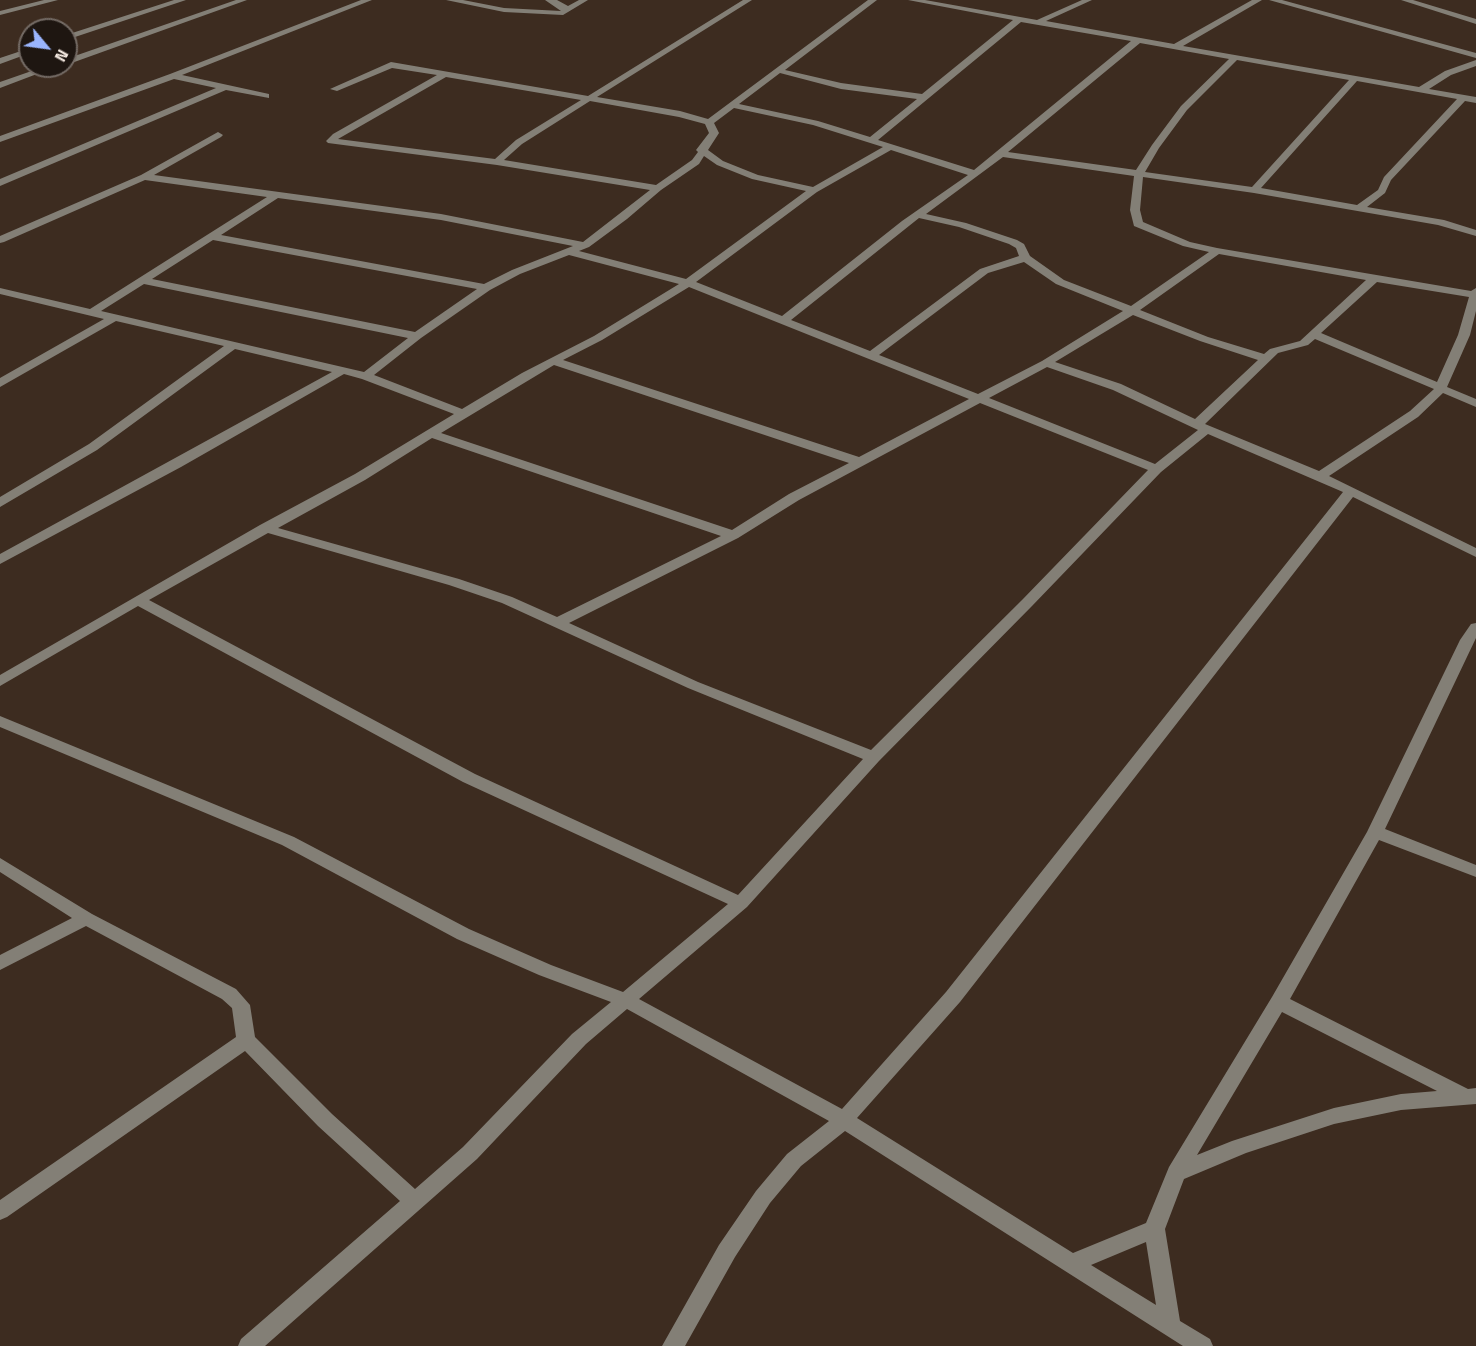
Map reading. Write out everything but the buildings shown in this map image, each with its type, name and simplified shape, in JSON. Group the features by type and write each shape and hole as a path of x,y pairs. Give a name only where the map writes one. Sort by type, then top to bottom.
{"street":[{"path":"0,13 54,0"},
{"path":"78,34 182,0"},
{"path":"78,58 243,0"},
{"path":"0,139 173,76 368,0"},
{"path":"450,0 525,12 563,13 584,0"},
{"path":"549,0 568,10"},
{"path":"497,162 519,142 748,0"},
{"path":"709,122 873,0"},
{"path":"912,0 1476,100"},
{"path":"1038,22 1088,0"},
{"path":"1175,46 1258,0"},
{"path":"1273,0 1476,56"},
{"path":"1405,0 1476,22"},
{"path":"872,140 1019,19"},
{"path":"784,320 918,215 976,174 1138,40"},
{"path":"0,60 18,54"},
{"path":"1234,58 1184,108 1155,147 1139,174 1135,210 1138,224 1178,241 1217,251 1373,279 1475,293 1470,336 1440,390 1414,414 1320,476"},
{"path":"1421,90 1448,73 1476,63"},
{"path":"334,89 391,65 680,114 709,122"},
{"path":"776,70 841,86 925,97"},
{"path":"445,74 331,141 497,162 658,188"},
{"path":"173,76 266,96"},
{"path":"0,85 20,78"},
{"path":"1254,190 1355,78"},
{"path":"0,183 225,87"},
{"path":"1359,208 1382,191 1387,179 1463,98"},
{"path":"733,105 799,119 976,174"},
{"path":"366,376 417,336 486,288 516,272 585,245 658,188 692,165 714,133 709,122"},
{"path":"0,240 144,177 218,135"},
{"path":"0,681 265,528 360,477 553,361 598,338 688,283 814,190 890,147"},
{"path":"701,150 720,164 755,177 814,190"},
{"path":"1001,154 1254,190 1440,222 1476,233"},
{"path":"144,177 441,217 585,245"},
{"path":"1382,191 1404,216"},
{"path":"92,312 278,194"},
{"path":"918,215 962,225 1013,242 1020,246 1025,258 1060,282 1204,339 1266,359"},
{"path":"1440,222 1476,221"},
{"path":"211,236 486,288"},
{"path":"557,623 733,535 794,497 1046,363 1160,293 1217,251"},
{"path":"570,252 688,283 1156,470"},
{"path":"872,355 984,271 1025,258"},
{"path":"249,1346 470,1152 579,1039 741,903 873,757 1156,470 1203,426 1274,351 1304,343 1373,279"},
{"path":"141,280 417,336"},
{"path":"0,291 366,376 465,414"},
{"path":"1,381 115,317"},
{"path":"1313,334 1476,404"},
{"path":"0,503 111,435 233,345"},
{"path":"553,361 860,462"},
{"path":"1046,363 1117,387 1166,412 1352,490 1476,553"},
{"path":"0,560 177,464 341,371"},
{"path":"432,434 733,535"},
{"path":"673,1346 727,1251 763,1197 794,1160 844,1120 953,998 1352,490"},
{"path":"265,528 454,582 507,600 693,686 873,757"},
{"path":"138,600 468,778 741,903"},
{"path":"1170,1324 1154,1229 1176,1173 1279,1002 1375,832 1473,635"},
{"path":"2,725 288,841 464,934 545,970 625,1000 844,1120 1202,1346"},
{"path":"1375,832 1476,871"},
{"path":"0,864 87,918 229,994 241,1005 246,1040 325,1120 414,1201"},
{"path":"0,963 87,918"},
{"path":"1279,1002 1473,1098"},
{"path":"0,1211 246,1040"},
{"path":"1176,1173 1239,1147 1334,1116 1401,1102 1473,1098"},
{"path":"1073,1263 1154,1229"}]}
